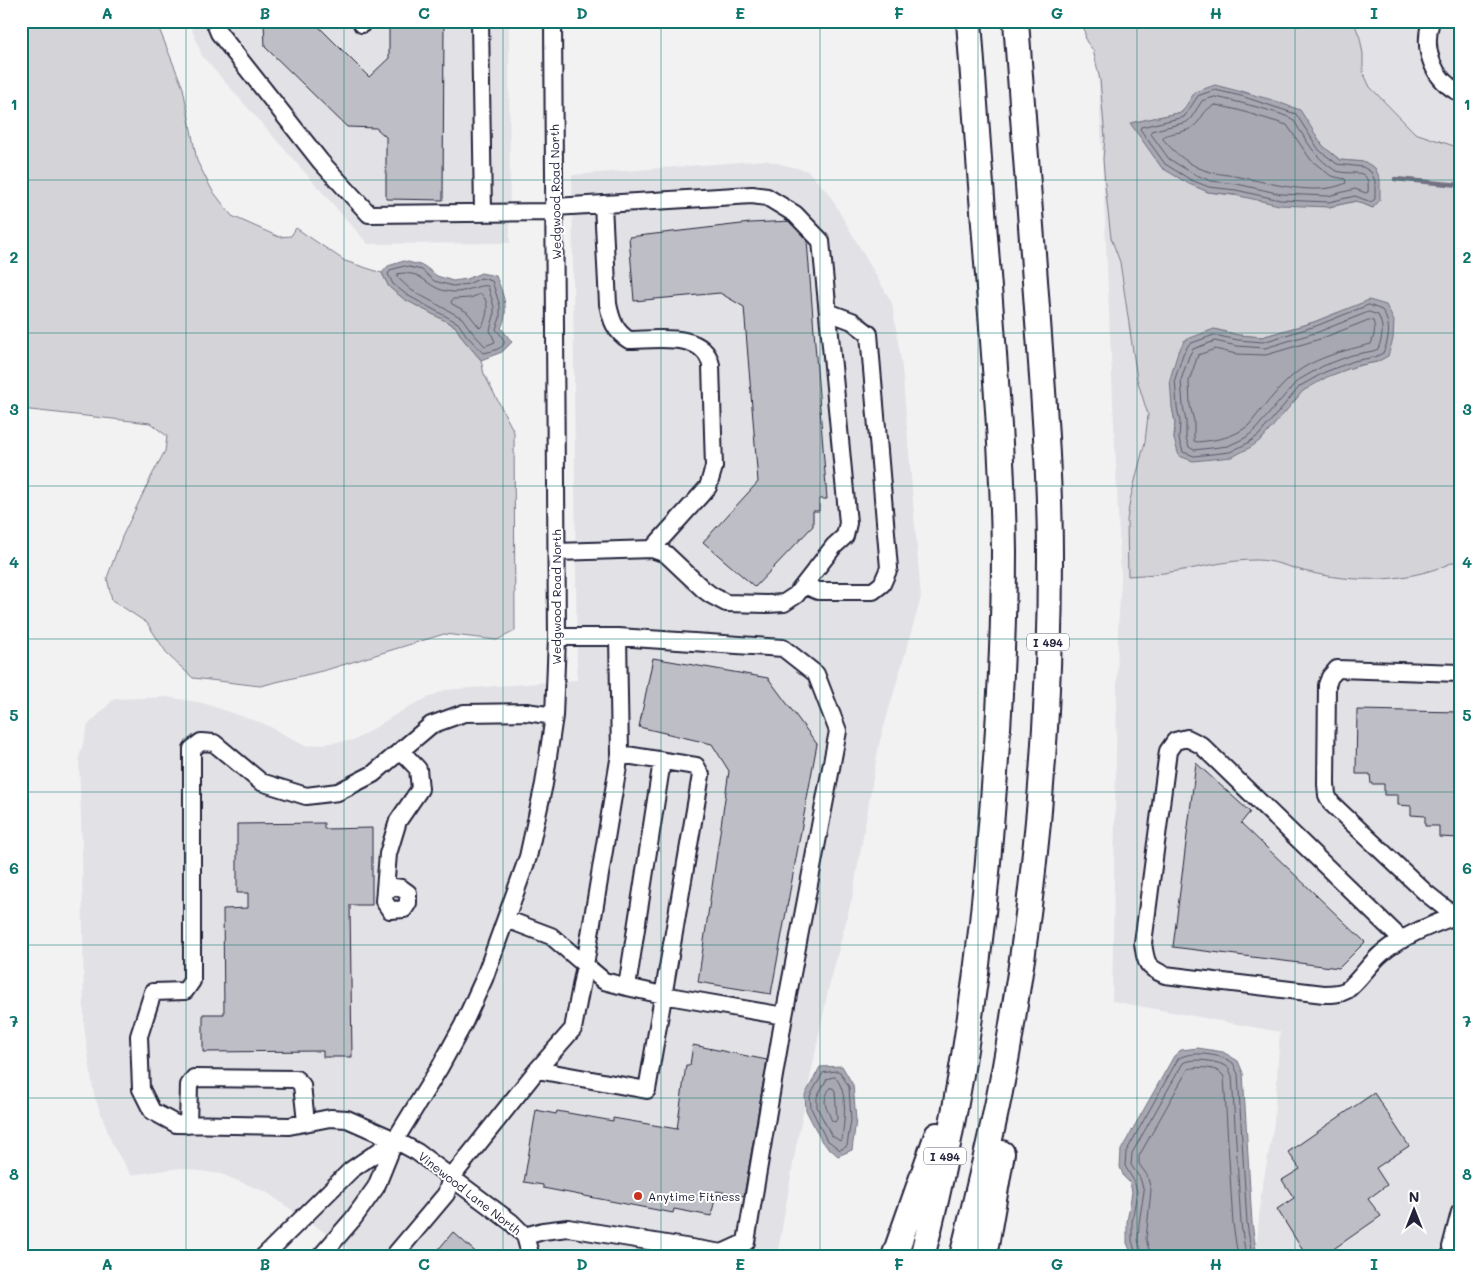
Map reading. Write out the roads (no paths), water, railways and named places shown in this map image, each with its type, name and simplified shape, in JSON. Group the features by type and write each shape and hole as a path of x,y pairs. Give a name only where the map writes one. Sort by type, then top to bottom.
{"highway":[{"name":"I 494","path":"922,1257 933,1215 964,1055 986,894 999,727 1004,549 999,425 969,21"},
{"name":"I 494","path":"962,1257 988,1146 1013,1020 1034,863 1043,768 1050,557 1048,475 1016,21"},
{"path":"984,1257 1021,1043 1034,863"},
{"path":"894,1257 964,1055"}],"street":[{"path":"214,21 219,33 322,162 369,214 555,210 603,204 752,195 767,197 795,214 821,241 848,523 845,536 834,546 796,595 784,602 767,604 726,602 710,595 666,554 652,549 557,552"},
{"path":"480,21 483,212"},
{"name":"Wedgwood Road North","path":"320,1257 353,1219 376,1187 394,1140 440,1067 463,1025 484,979 528,857 544,784 554,716 557,636 552,21"},
{"path":"1430,21 1427,32 1428,52 1435,72 1450,88 1460,93"},
{"path":"603,204 608,304 611,319 616,328 622,336 629,340 692,342 709,357 714,467 708,487 652,549"},
{"path":"804,585 818,592 873,592 882,584 888,568 869,334 852,321 828,312"},
{"path":"525,1236 542,1231 568,1228 722,1253 746,1242 784,1016 838,731 816,674 783,648 618,636 557,636"},
{"path":"393,1257 446,1194 452,1178 537,1070 573,1029 620,754 618,636"},
{"path":"1458,916 1426,894 1331,803 1327,794 1326,784 1327,685 1330,677 1337,670 1460,674"},
{"path":"386,886 388,854 398,822 420,789 418,769 401,751 431,725 464,713 526,712 554,716"},
{"path":"1402,940 1202,745 1187,738 1175,741 1168,751 1143,943 1145,959 1152,970 1164,975 1337,994 1346,990 1382,953 1402,940 1419,930 1458,916"},
{"name":"Vinewood Lane North","path":"401,751 373,774 338,792 306,796 261,782 214,744 200,742 192,749 192,981 185,991 153,992 139,1036 141,1089 152,1111 176,1124 289,1126 330,1118 347,1120 394,1140 417,1152 511,1222 525,1236 531,1257"},
{"path":"537,1070 647,1090 701,775 696,766 620,754"},
{"path":"628,987 662,761"},
{"path":"506,919 552,936 604,981 663,995 784,1016"},
{"path":"188,1125 189,1086 194,1078 296,1079 302,1085 306,1122"},
{"name":"Wedgwood Road North","path":"263,1257 351,1170 394,1140"},
{"path":"1452,1249 1460,1212"}],"water":[{"path":"1215,85 1269,99 1300,110 1323,146 1340,160 1365,162 1375,168 1380,179 1380,200 1373,208 1356,201 1329,207 1279,205 1235,195 1208,192 1189,184 1162,168 1130,123 1182,112 1195,92"},
{"path":"404,261 424,266 437,276 453,281 467,279 481,273 496,276 505,308 504,321 501,328 512,342 502,352 481,360 463,339 455,326 404,299 389,287 382,273 388,266"},
{"path":"1369,300 1386,305 1394,321 1393,339 1388,356 1377,362 1356,366 1327,377 1303,391 1262,439 1232,457 1193,461 1179,456 1174,439 1175,422 1170,379 1178,352 1185,340 1214,329 1238,335 1262,337 1314,322"},
{"path":"1198,1048 1223,1052 1238,1061 1243,1073 1252,1223 1257,1257 1133,1257 1127,1243 1127,1222 1132,1192 1130,1183 1124,1177 1120,1167 1121,1150 1174,1056 1181,1050"},
{"path":"842,1066 853,1085 856,1120 852,1150 838,1156 822,1142 806,1110 805,1095 820,1067"}],"waterway":[{"path":"1395,179 1460,185"}],"place":[{"name":"Anytime Fitness","path":"638,1196"}]}
